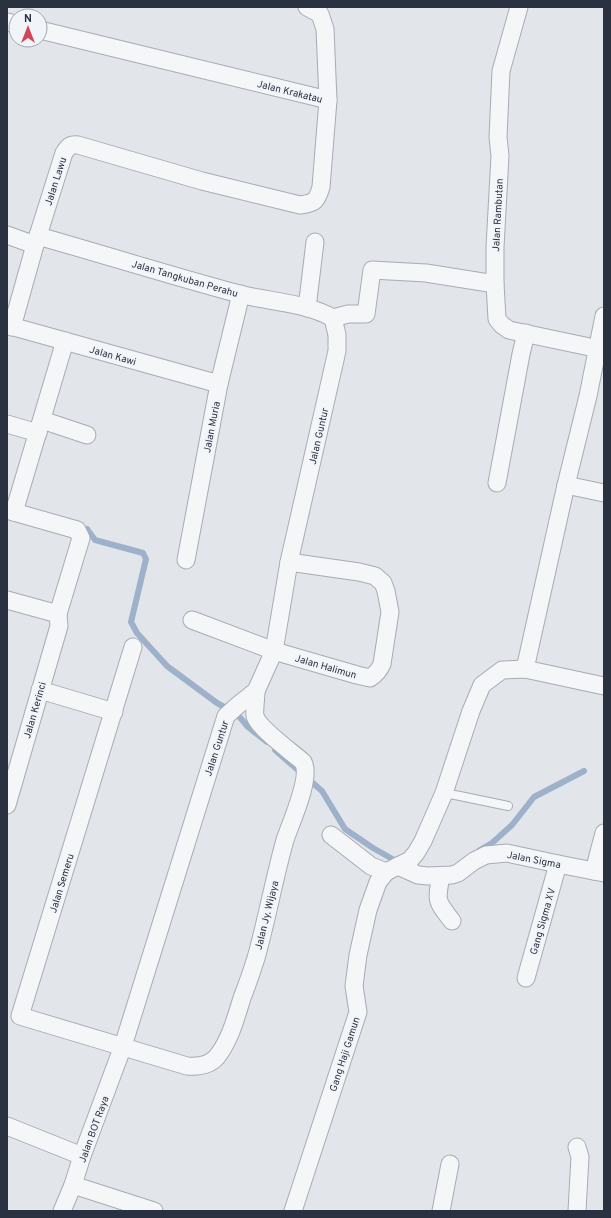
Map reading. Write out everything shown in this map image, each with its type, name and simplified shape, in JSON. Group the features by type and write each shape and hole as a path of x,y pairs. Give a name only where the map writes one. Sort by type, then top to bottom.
{"street":[{"path":"307,7 320,14 325,29 328,100"},
{"name":"Jalan Rambutan","path":"519,7 501,71 498,137 500,156 495,247 497,319 510,330 601,349"},
{"name":"Jalan Krakatau","path":"48,32 328,100 321,187 318,197 311,204 300,205 202,181"},
{"name":"Jalan Lawu","path":"9,326 64,153 69,146 72,144 78,145 202,181"},
{"name":"Jalan Tangkuban Perahu","path":"7,235 37,240 241,294 307,308 322,312 332,318"},
{"path":"307,308 314,242"},
{"path":"332,318 348,314 366,314 372,270 426,273 495,284"},
{"name":"Jalan Muria","path":"186,560 219,384 241,294"},
{"name":"Jalan Guntur","path":"123,1046 232,711 256,691 274,651 289,562 337,352 337,335 332,318"},
{"path":"525,669 566,485 596,398 603,325"},
{"name":"Jalan Kawi","path":"9,326 219,384"},
{"path":"497,482 526,333"},
{"path":"11,511 40,427 65,341"},
{"path":"7,424 40,427 87,435"},
{"path":"566,485 604,493"},
{"name":"Jalan Kerinci","path":"7,805 59,626 58,614 81,538 77,530 11,511"},
{"name":"Jalan Halimun","path":"274,651 370,678 376,674 382,664 390,612 384,583 375,576 359,572 289,562"},
{"path":"7,600 58,614"},
{"path":"192,620 274,651"},
{"name":"Jalan Semeru","path":"123,1046 20,1016 133,647"},
{"path":"392,869 410,860 423,841 444,793 471,710 482,685 502,670 525,669 604,686"},
{"path":"40,690 114,712"},
{"name":"Jalan Jy. Wijaya","path":"123,1046 187,1066 198,1067 208,1064 218,1056 234,1024 256,958 286,840 305,778 303,762 260,724 255,716 256,691"},
{"path":"599,872 604,833"},
{"name":"Jalan Sigma","path":"331,835 371,866 418,875 452,875 458,873 474,861 486,855 507,852 599,872"},
{"name":"Gang Sigma XV","path":"526,978 558,864"},
{"name":"Gang Haji Gamun","path":"293,1211 358,1012 354,986 358,955 368,910 378,882 392,869"},
{"path":"442,876 437,897 440,905 452,922"},
{"name":"Jalan BOT Raya","path":"62,1211 73,1185 82,1156 123,1046"},
{"path":"7,1126 82,1156"},
{"path":"577,1147 580,1157 578,1211"},
{"path":"441,1211 450,1164"},
{"path":"73,1185 154,1211"}],"lane":[{"path":"444,793 508,806"}],"waterway":[{"path":"87,529 95,540 143,553 146,559 131,622 137,633 167,666 217,703 237,714 248,727 267,742"},
{"path":"275,750 322,791 345,829 373,848 396,861"},
{"path":"480,850 492,843 512,825 534,797 584,771"}]}
